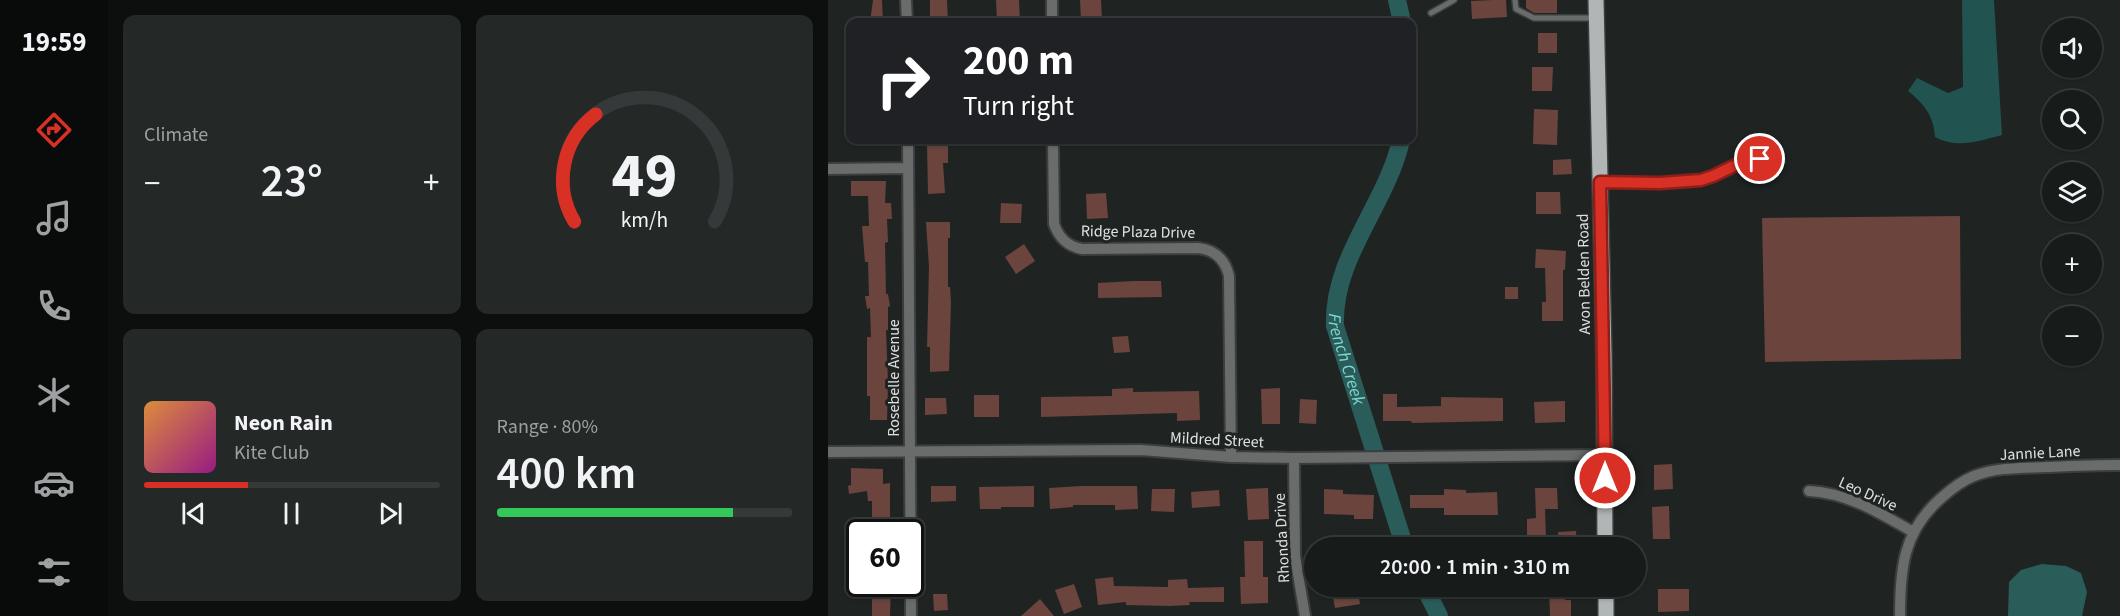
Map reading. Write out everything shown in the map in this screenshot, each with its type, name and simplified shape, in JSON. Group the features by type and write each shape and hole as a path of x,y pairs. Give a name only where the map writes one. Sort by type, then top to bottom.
{"main road":[{"name":"Avon Belden Road","path":"1596,0 1605,537"},
{"path":"1605,597 1606,616"}],"street":[{"path":"906,0 907,18"},
{"path":"1052,0 1053,18"},
{"name":"Rosebelle Avenue","path":"908,144 911,616"},
{"name":"Ridge Plaza Drive","path":"1053,144 1054,224 1067,244 1082,249 1198,248 1213,252 1223,261 1229,276 1231,457"},
{"path":"828,169 908,168"},
{"name":"Mildred Street","path":"828,452 1141,450 1231,457 1294,458 1605,455"},
{"name":"Rhonda Drive","path":"1294,458 1295,556 1305,616"},
{"name":"Jannie Lane","path":"1900,616 1901,574 1913,532 1931,507 1959,484 1973,476 2007,468 2120,465"},
{"name":"Leo Drive","path":"1809,491 1828,492 1846,498 1877,511 1913,532"}],"lane":[{"path":"1431,13 1454,0"},
{"path":"1515,0 1516,9 1534,18 1597,18"},
{"path":"1600,182 1660,183 1701,180 1746,160 1782,161"}],"shaded area":[{"path":"1962,0 1994,0 2002,135 1976,141 1952,143 1935,137 1933,123 1927,111 1908,91 1917,78 1948,93 1963,87"},
{"path":"2042,564 2066,566 2081,573 2087,592 2082,616 2008,616 2009,582 2021,570"}],"building":[{"path":"873,0 882,0 883,18 871,18"},
{"path":"930,0 947,0 948,18 930,18"},
{"path":"996,0 1019,0 1020,18 997,18"},
{"path":"1080,0 1101,0 1102,18 1081,18"},
{"path":"1506,0 1507,17 1472,19 1471,1"},
{"path":"1526,0 1557,0 1557,13 1534,13 1526,8"},
{"path":"1538,33 1557,33 1557,53 1538,53"},
{"path":"1532,67 1553,67 1552,91 1532,91"},
{"path":"1534,109 1558,110 1557,145 1533,144"},
{"path":"948,144 948,163 943,163 945,193 928,194 927,145"},
{"path":"1571,159 1572,174 1553,175 1553,160"},
{"path":"851,181 886,181 885,203 891,203 892,219 887,219 888,242 885,243 886,294 888,294 890,306 888,307 888,330 886,330 887,420 870,420 870,396 867,396 867,337 871,337 870,308 867,309 865,296 869,296 868,262 865,262 862,226 869,226 868,196 851,196"},
{"path":"1536,192 1560,192 1561,214 1536,214"},
{"path":"1106,193 1108,218 1087,219 1086,194"},
{"path":"1001,203 1022,204 1021,223 1000,223"},
{"path":"1960,216 1961,359 1765,362 1762,218"},
{"path":"926,222 950,222 950,238 948,238 948,287 950,287 951,302 949,371 930,372 930,347 927,347 929,267"},
{"path":"1024,244 1035,261 1016,274 1005,257"},
{"path":"1536,249 1566,251 1565,270 1563,270 1563,321 1542,321 1542,302 1546,302 1545,268 1535,268"},
{"path":"1161,281 1162,297 1098,298 1098,283"},
{"path":"1505,287 1518,287 1518,299 1505,299"},
{"path":"1128,336 1130,352 1114,353 1112,337"},
{"path":"1133,388 1133,392 1199,391 1200,420 1177,421 1177,413 1041,417 1041,397 1112,396 1112,389"},
{"path":"1280,388 1280,424 1262,424 1261,389"},
{"path":"1383,394 1397,394 1397,407 1441,406 1441,397 1503,398 1503,421 1412,423 1411,421 1383,421"},
{"path":"974,395 999,395 999,417 974,417"},
{"path":"925,398 946,398 947,414 925,415"},
{"path":"1300,399 1317,400 1316,424 1299,423"},
{"path":"1565,401 1565,422 1535,423 1534,402"},
{"path":"1672,464 1673,489 1654,490 1654,465"},
{"path":"851,468 883,469 883,484 890,483 890,519 872,519 872,501 868,501 867,491 849,494 848,486 851,485"},
{"path":"931,486 956,486 956,501 931,502"},
{"path":"1034,486 1034,507 980,509 979,487"},
{"path":"1137,486 1138,509 1115,510 1115,505 1073,505 1073,507 1050,509 1049,488"},
{"path":"1268,488 1269,519 1248,520 1246,489"},
{"path":"1535,488 1557,488 1558,509 1545,509 1546,537 1527,537 1527,519 1536,518"},
{"path":"1152,489 1175,489 1174,512 1151,511"},
{"path":"1324,489 1343,490 1343,494 1374,495 1373,519 1354,519 1354,515 1324,514"},
{"path":"1444,489 1466,490 1466,493 1497,492 1498,515 1444,515 1444,508 1410,508 1410,495 1444,495"},
{"path":"1219,490 1220,506 1192,508 1191,492"},
{"path":"1669,506 1670,539 1653,539 1652,507"},
{"path":"1576,531 1576,537 1558,537 1558,532"},
{"path":"1244,541 1263,541 1263,577 1268,577 1268,603 1241,604 1240,577 1245,577"},
{"path":"1113,577 1114,586 1168,587 1168,580 1187,579 1188,588 1224,587 1224,602 1189,602 1190,605 1170,606 1126,605 1126,602 1098,605 1095,579"},
{"path":"1074,584 1082,607 1064,614 1055,590"},
{"path":"1658,589 1689,589 1689,611 1658,612"},
{"path":"933,594 947,594 948,610 934,611"},
{"path":"872,597 891,597 890,616 872,616"},
{"path":"1333,597 1359,597 1360,604 1335,608"},
{"path":"1549,597 1565,597 1565,600 1571,600 1571,616 1550,616"},
{"path":"1040,599 1054,616 1021,616"}],"waterway":[{"name":"French Creek","path":"1397,0 1401,18"},
{"name":"French Creek","path":"1400,144 1394,164 1342,277 1336,301 1335,326 1402,537"},
{"name":"French Creek","path":"1430,597 1439,616"}],"route":[{"path":"1605,478 1600,182 1660,183 1701,180 1746,160 1760,159"}]}
